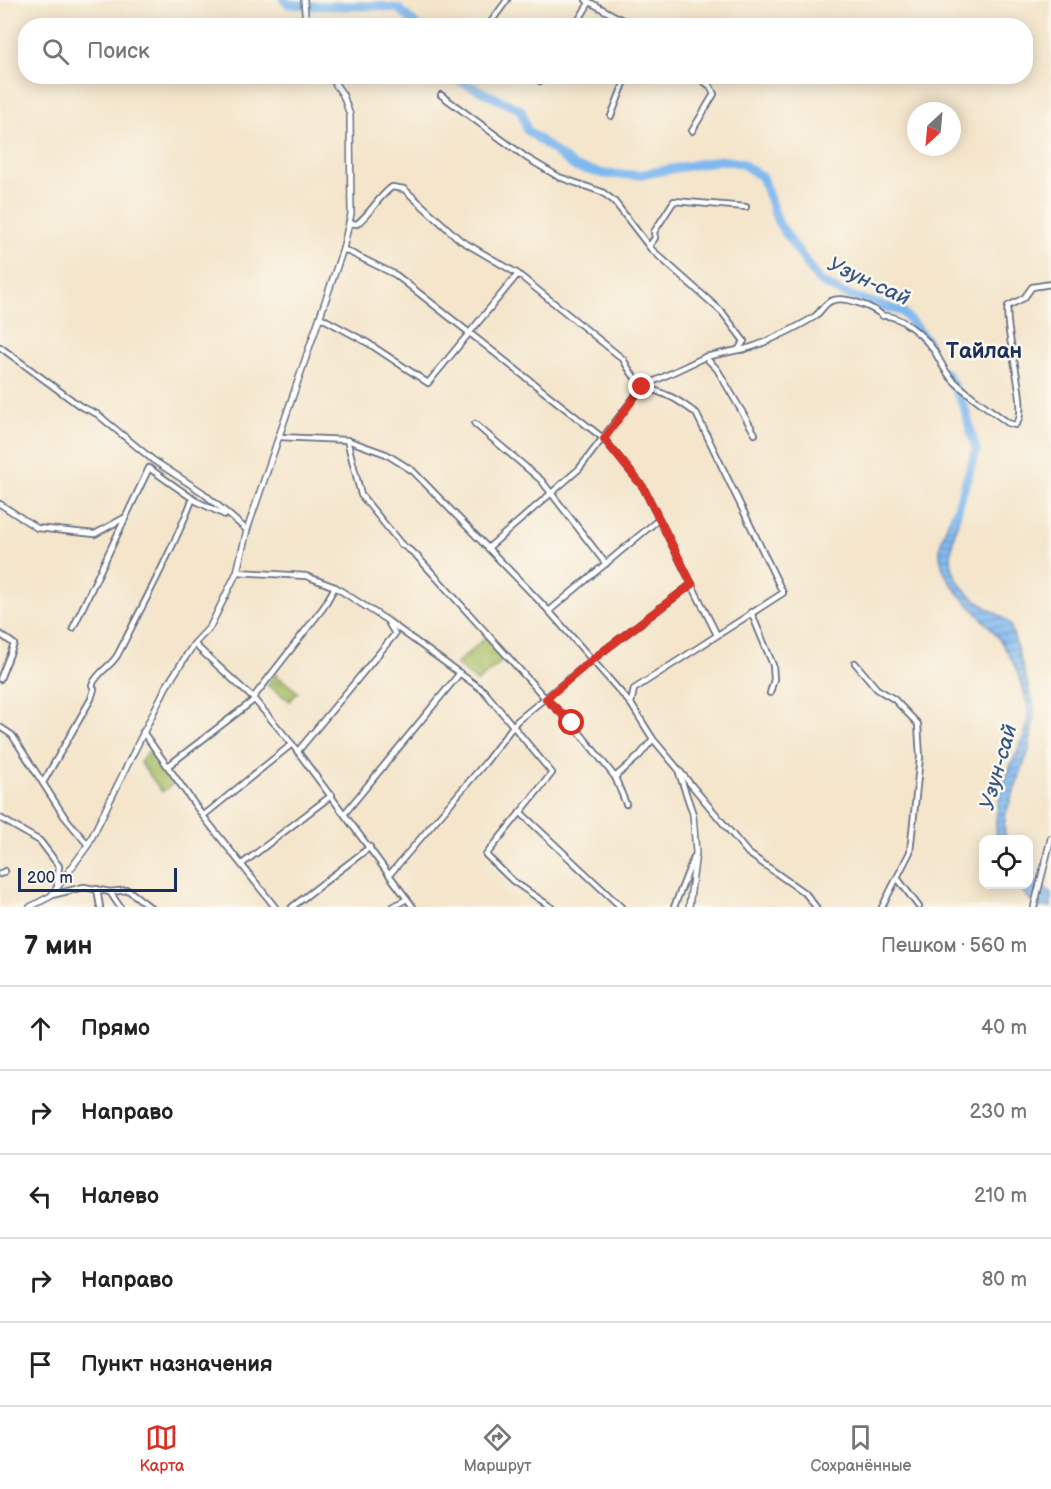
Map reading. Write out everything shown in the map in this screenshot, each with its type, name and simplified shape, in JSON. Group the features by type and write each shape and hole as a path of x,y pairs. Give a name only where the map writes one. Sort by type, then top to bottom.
{"street":[{"path":"304,0 305,18"},
{"path":"494,18 507,0"},
{"path":"578,18 587,1 618,18"},
{"path":"51,896 88,845 166,687 194,644 210,627 237,572 248,530 343,249 349,223 351,115 343,95 335,84"},
{"path":"610,116 624,84"},
{"path":"692,131 714,94 707,84"},
{"path":"441,95 527,158 559,177 602,192 614,201 649,246 739,330 744,340 738,350"},
{"path":"349,223 357,224 365,218 384,194 392,188 404,189 460,240 518,274 623,359 633,377 642,387 672,397 696,413 783,593 634,689 631,704"},
{"path":"649,246 655,238 654,232 674,201 746,207"},
{"path":"343,249 396,275 472,332 604,439 643,487 717,634"},
{"path":"320,317 368,343 428,384 518,274"},
{"path":"488,548 579,469 642,387 705,357 758,346 814,317 830,301 841,299 866,305 883,316 890,315 903,321 934,351 945,372 958,385 1008,423 1015,425 1020,422 1022,414 1017,375 1010,351 1006,314 1008,306 1024,298 1035,285 1051,284"},
{"path":"0,347 80,406 97,414 153,460 202,492 248,530"},
{"path":"705,357 727,383 755,434"},
{"path":"475,424 541,480 606,564"},
{"path":"279,437 347,440 386,453 413,471 593,659 631,704 653,739 708,802 748,853 806,894 816,907"},
{"path":"347,440 361,495 401,544 415,554 546,699 572,723 615,777 626,804"},
{"path":"73,628 149,468 193,498 233,519"},
{"path":"44,781 91,699 94,689 92,686 97,673 117,657 184,524 193,498"},
{"path":"0,504 37,528 95,534 125,518"},
{"path":"549,611 658,520"},
{"path":"237,572 306,576 335,587 388,621 484,691 552,773 486,855 513,881 551,907"},
{"path":"390,874 514,726 593,659 692,584"},
{"path":"168,766 254,699 323,608 335,587"},
{"path":"751,612 773,665 774,679 770,693"},
{"path":"298,751 395,634 388,621"},
{"path":"0,634 14,644 0,679"},
{"path":"194,644 254,699 298,751 413,907"},
{"path":"855,663 877,689 894,699 918,724 920,757 910,852 882,907"},
{"path":"345,813 460,673"},
{"path":"0,727 12,735 44,781 64,816 88,845"},
{"path":"143,732 203,816 275,907"},
{"path":"615,777 639,756 653,739"},
{"path":"203,816 292,744"},
{"path":"678,770 693,814 696,853 689,907"},
{"path":"242,864 332,795"},
{"path":"520,812 621,907"},
{"path":"0,818 40,841 59,867 60,881 51,896"},
{"path":"1034,907 1038,882 1051,838"},
{"path":"292,907 370,847"},
{"path":"674,907 696,853"},
{"path":"898,879 919,907"},
{"path":"30,907 51,896 84,887 110,892 128,890 150,907"},
{"path":"97,890 100,907"},
{"path":"110,892 120,907"},
{"path":"392,907 407,899"}],"green space":[{"path":"487,636 507,657 477,682 456,664"},
{"path":"275,674 298,692 290,701 267,685"},
{"path":"150,749 174,783 162,792 140,762"}],"water":[{"path":"954,507 961,511 951,559 957,580 976,600 1010,624 1035,709 1029,750 1006,813 1005,835 996,835 998,806 1005,779 1026,731 1027,703 1019,677 997,636 947,578 940,555 945,531"},
{"path":"1033,879 1051,893 1051,907 1036,907 1020,889 1033,889"}],"waterway":[{"name":"Узун-сай","path":"284,0 289,4 301,5"},
{"name":"Узун-сай","path":"309,6 378,6 399,9 409,18"},
{"name":"Узун-сай","path":"466,84 521,110 527,130 575,167 605,174 639,175 720,160 741,163 762,177 778,222 819,281 842,293 903,312 928,342"},
{"name":"Узун-сай","path":"946,372 964,406 976,451 954,519"}],"district":[{"name":"Тайлан","path":"984,350"}],"route":[{"path":"572,723 546,699 593,659 692,584 643,487 604,439 642,387"}]}
